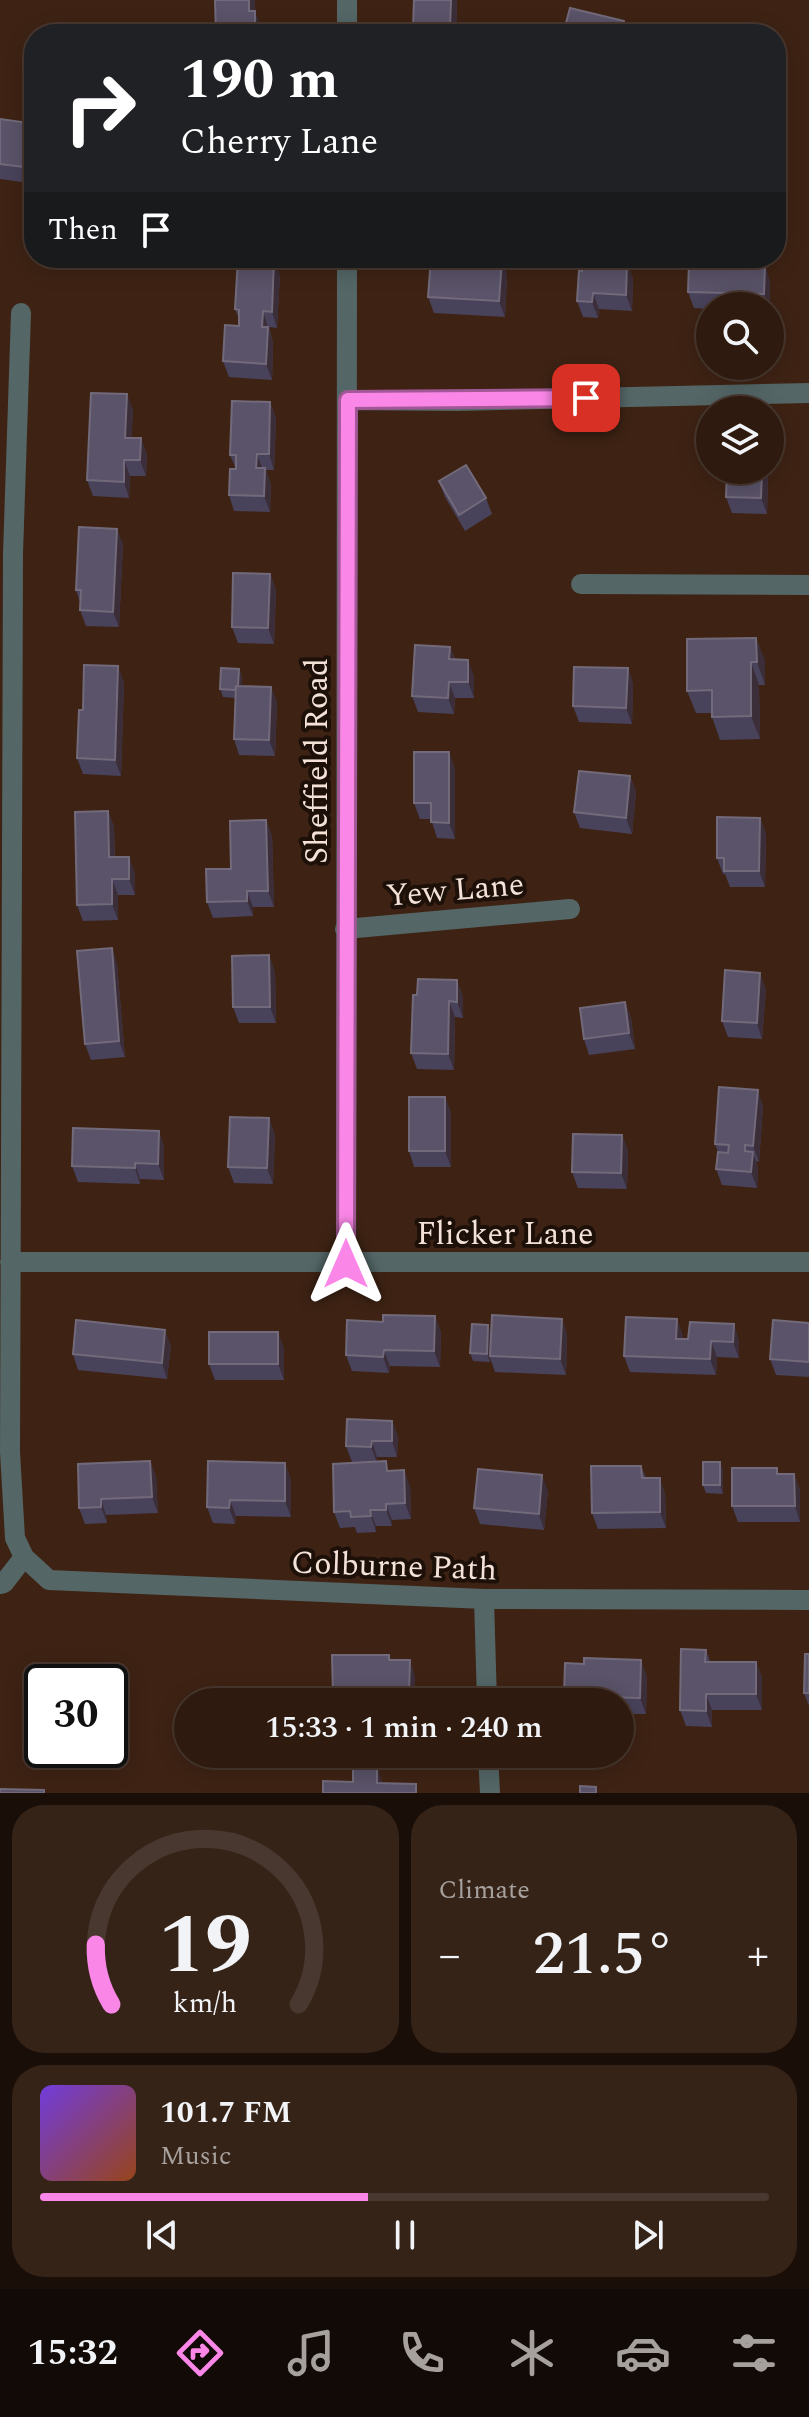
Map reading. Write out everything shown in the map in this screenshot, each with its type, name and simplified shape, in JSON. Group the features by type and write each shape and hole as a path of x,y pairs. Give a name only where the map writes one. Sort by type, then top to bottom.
{"street":[{"path":"347,0 347,24"},
{"name":"Sheffield Road","path":"346,1264 347,268"},
{"path":"0,1584 24,1557 15,1538 10,1452 13,570 21,313"},
{"path":"348,400 474,401 809,393"},
{"path":"581,584 809,585"},
{"name":"Yew Lane","path":"345,929 570,909"},
{"name":"Flicker Lane","path":"10,1262 809,1262"},
{"name":"Colburne Path","path":"24,1557 49,1580 484,1599 809,1600"},
{"path":"484,1599 487,1688"},
{"path":"489,1768 490,1793"}],"building":[{"path":"215,0 249,0 249,11 255,11 255,24 216,24"},
{"path":"414,0 451,0 450,24 413,24"},
{"path":"570,8 624,21 623,24 566,24"},
{"path":"0,119 24,122 23,167 0,164"},
{"path":"237,268 274,268 272,312 263,311 262,327 268,327 266,364 223,361 225,325 239,326 239,310 235,309"},
{"path":"430,268 501,268 499,301 428,297"},
{"path":"582,268 627,268 626,295 593,293 592,302 577,301 579,270 582,271"},
{"path":"689,268 765,268 764,292 688,292"},
{"path":"91,393 127,394 125,438 141,438 140,460 124,460 124,482 87,480"},
{"path":"232,401 270,402 269,454 257,454 256,468 265,468 264,496 229,495 230,469 236,469 236,455 230,455"},
{"path":"466,465 486,498 459,515 439,481"},
{"path":"726,484 762,484 761,498 726,497"},
{"path":"79,527 117,529 113,612 80,610 81,590 76,590"},
{"path":"233,573 270,574 268,628 232,627"},
{"path":"756,638 757,662 751,662 751,716 712,717 712,690 687,691 687,639"},
{"path":"415,645 450,647 449,659 468,660 468,682 449,682 448,698 412,696"},
{"path":"84,665 118,666 115,760 77,758"},
{"path":"574,667 628,668 626,708 573,706"},
{"path":"221,668 239,669 235,690 220,689"},
{"path":"236,686 271,687 269,740 234,739"},
{"path":"414,752 449,752 449,823 431,822 431,803 414,803"},
{"path":"579,771 630,776 626,818 574,812"},
{"path":"108,811 109,857 129,857 129,879 112,879 112,904 77,905 75,812"},
{"path":"717,817 760,818 759,871 724,871 724,858 717,858"},
{"path":"266,820 268,891 247,891 247,901 207,902 206,869 231,869 230,821"},
{"path":"112,948 119,1041 85,1044 77,951"},
{"path":"269,955 270,1007 233,1007 232,956"},
{"path":"725,970 760,973 757,1023 722,1021"},
{"path":"418,979 457,980 457,1002 449,1001 448,1054 411,1053 413,995 417,995"},
{"path":"625,1002 629,1033 584,1039 580,1008"},
{"path":"719,1087 758,1090 753,1146 745,1145 745,1151 753,1152 751,1172 716,1169 718,1152 728,1153 729,1145 715,1144"},
{"path":"409,1097 445,1097 445,1151 409,1151"},
{"path":"230,1117 269,1118 267,1168 228,1167"},
{"path":"73,1128 159,1131 158,1164 135,1163 135,1168 72,1166"},
{"path":"573,1134 622,1135 621,1173 572,1172"},
{"path":"383,1315 435,1316 434,1351 384,1350 383,1357 346,1355 347,1320 383,1322"},
{"path":"492,1315 562,1319 560,1359 490,1356"},
{"path":"626,1317 677,1319 676,1339 688,1339 690,1322 734,1324 733,1342 711,1341 710,1359 624,1356"},
{"path":"76,1320 165,1330 162,1363 73,1354"},
{"path":"773,1320 809,1323 809,1362 770,1359"},
{"path":"472,1324 488,1325 487,1354 470,1353"},
{"path":"209,1332 278,1332 278,1364 209,1364"},
{"path":"347,1419 392,1421 392,1441 372,1441 371,1447 346,1446"},
{"path":"150,1461 152,1497 101,1499 101,1507 79,1508 78,1464"},
{"path":"208,1461 285,1463 285,1501 230,1500 229,1508 207,1507"},
{"path":"386,1461 387,1471 404,1470 405,1503 386,1504 386,1510 370,1510 371,1516 351,1517 350,1511 334,1512 333,1464"},
{"path":"703,1462 720,1462 720,1485 703,1485"},
{"path":"591,1466 641,1466 642,1478 660,1478 660,1512 592,1513"},
{"path":"732,1468 777,1468 777,1474 794,1474 795,1506 732,1506"},
{"path":"478,1469 542,1475 539,1514 474,1508"},
{"path":"681,1649 706,1650 705,1662 756,1662 756,1694 706,1694 706,1711 680,1710"},
{"path":"805,1654 809,1654 809,1693 804,1693"},
{"path":"332,1655 389,1655 389,1660 410,1660 409,1688 333,1688"},
{"path":"584,1658 641,1660 640,1698 634,1698 634,1688 564,1688 565,1663 584,1664"},
{"path":"353,1768 377,1768 377,1783 416,1784 416,1793 323,1793 323,1781 353,1782"},
{"path":"580,1786 596,1787 596,1793 580,1793"},
{"path":"0,1789 44,1790 44,1793 0,1793"}],"route":[{"path":"346,1264 348,400 586,398"}]}
